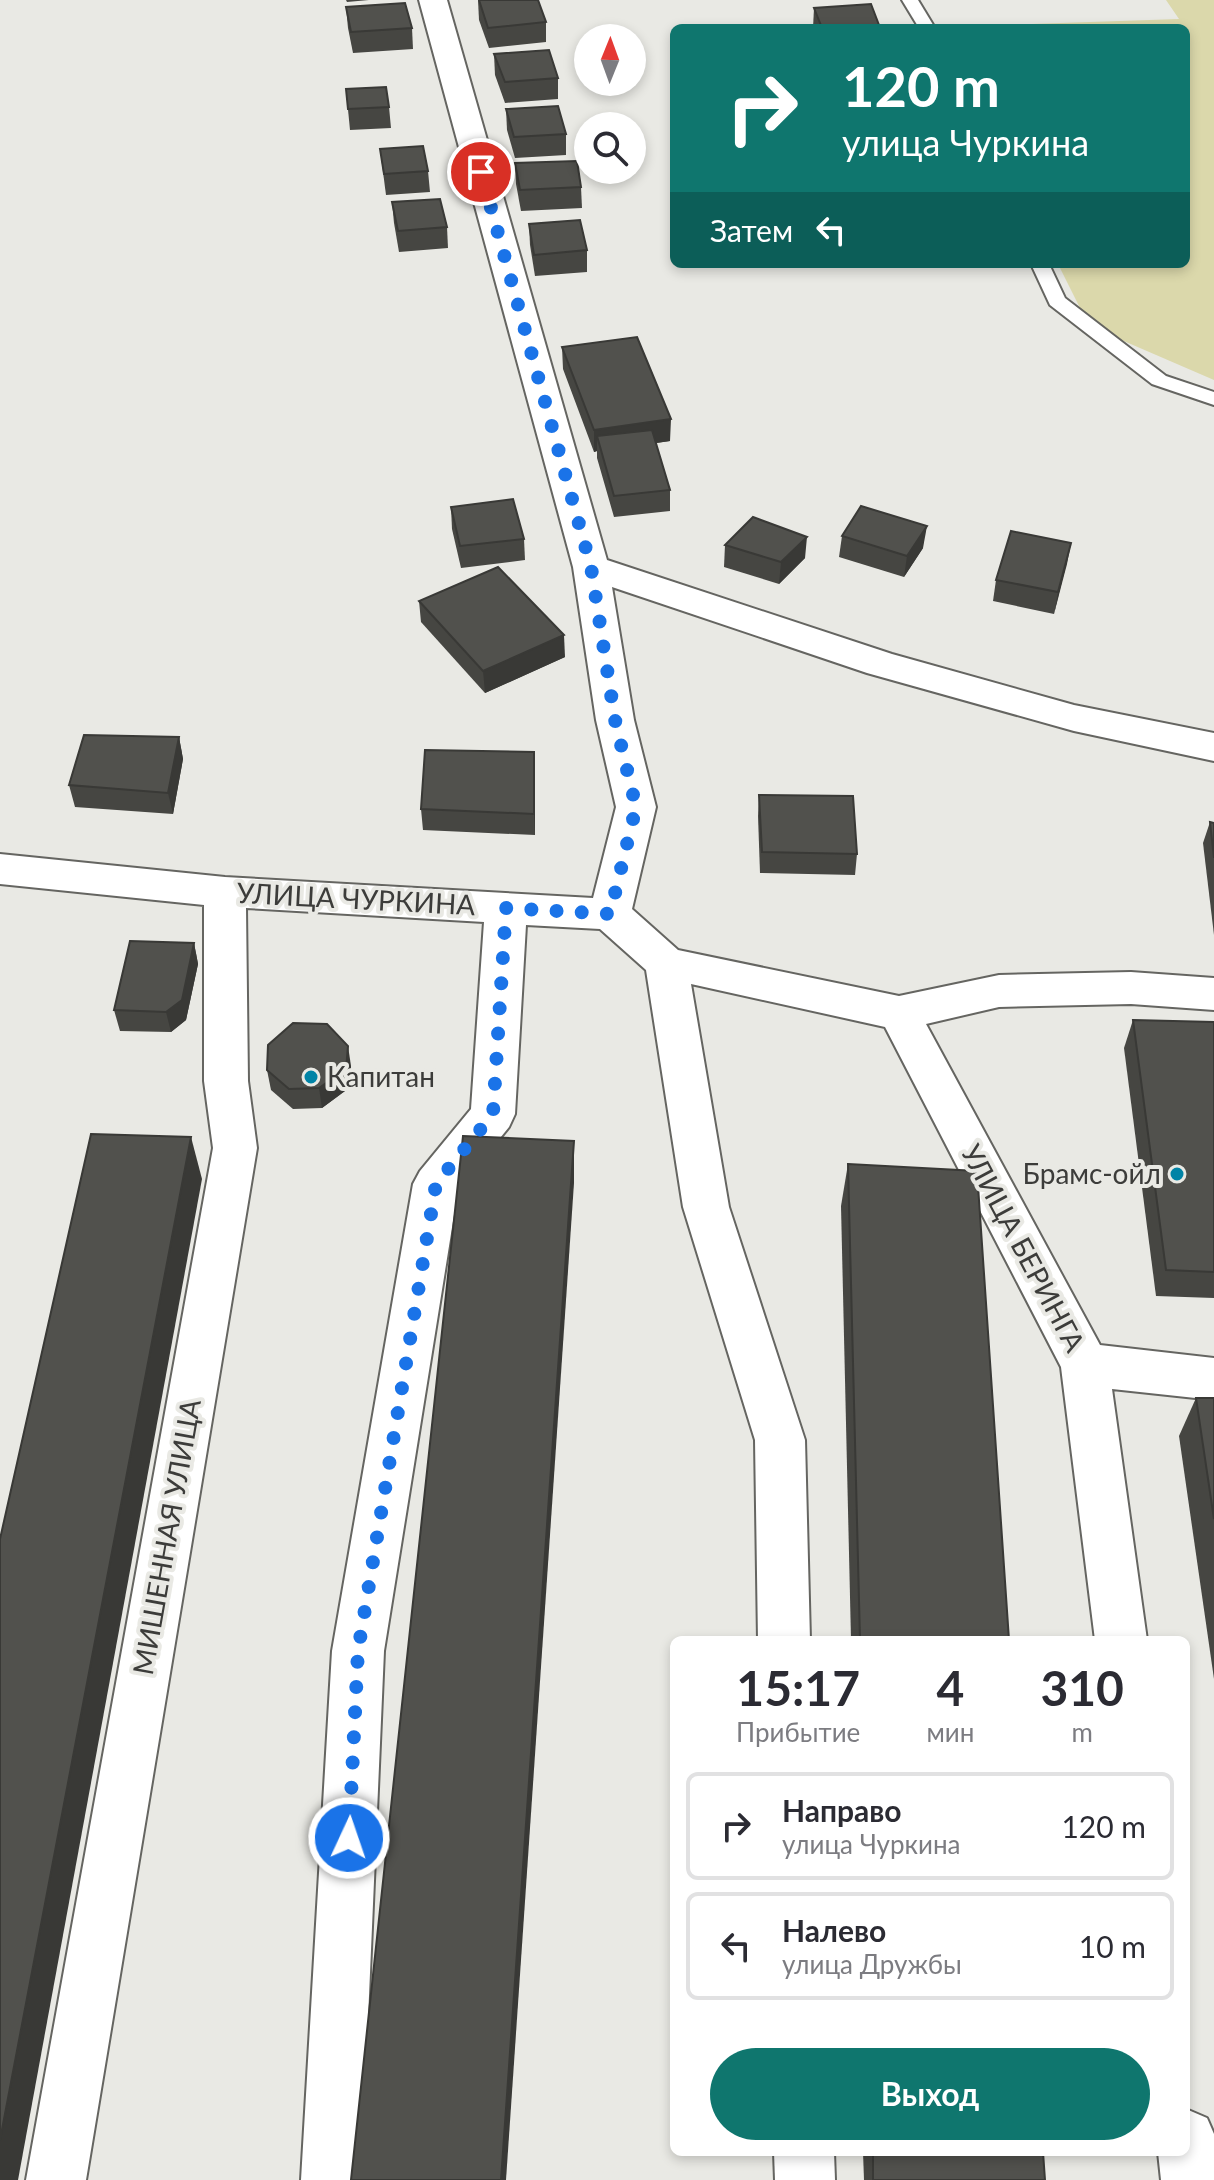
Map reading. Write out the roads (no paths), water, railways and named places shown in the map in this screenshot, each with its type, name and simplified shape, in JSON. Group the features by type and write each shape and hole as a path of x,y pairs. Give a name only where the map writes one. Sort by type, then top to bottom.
{"street":[{"path":"433,0 591,567 615,720 636,807 610,914 666,963 899,1013 999,991 1131,988 1214,994"},
{"path":"591,567 880,664 1074,718 1214,747"},
{"name":"УЛИЦА ЧУРКИНА","path":"0,869 225,892 610,914"},
{"name":"МИШЕННАЯ УЛИЦА","path":"56,2180 235,1148 226,1081 225,892"},
{"path":"331,2180 358,1651 436,1184 493,1114 506,908"},
{"path":"666,963 706,1207 780,1440 784,1636"},
{"name":"УЛИЦА БЕРИНГА","path":"899,1013 1085,1365 1120,1636"},
{"path":"1085,1365 1214,1379"},
{"path":"804,2156 805,2180"},
{"path":"1188,2156 1191,2180"}],"lane":[{"path":"910,0 925,24"},
{"path":"1042,268 1057,301 1159,380 1214,399"}],"place":[{"name":"Капитан","path":"311,1077"},
{"name":"Брамс-ойл","path":"1177,1174"}]}
